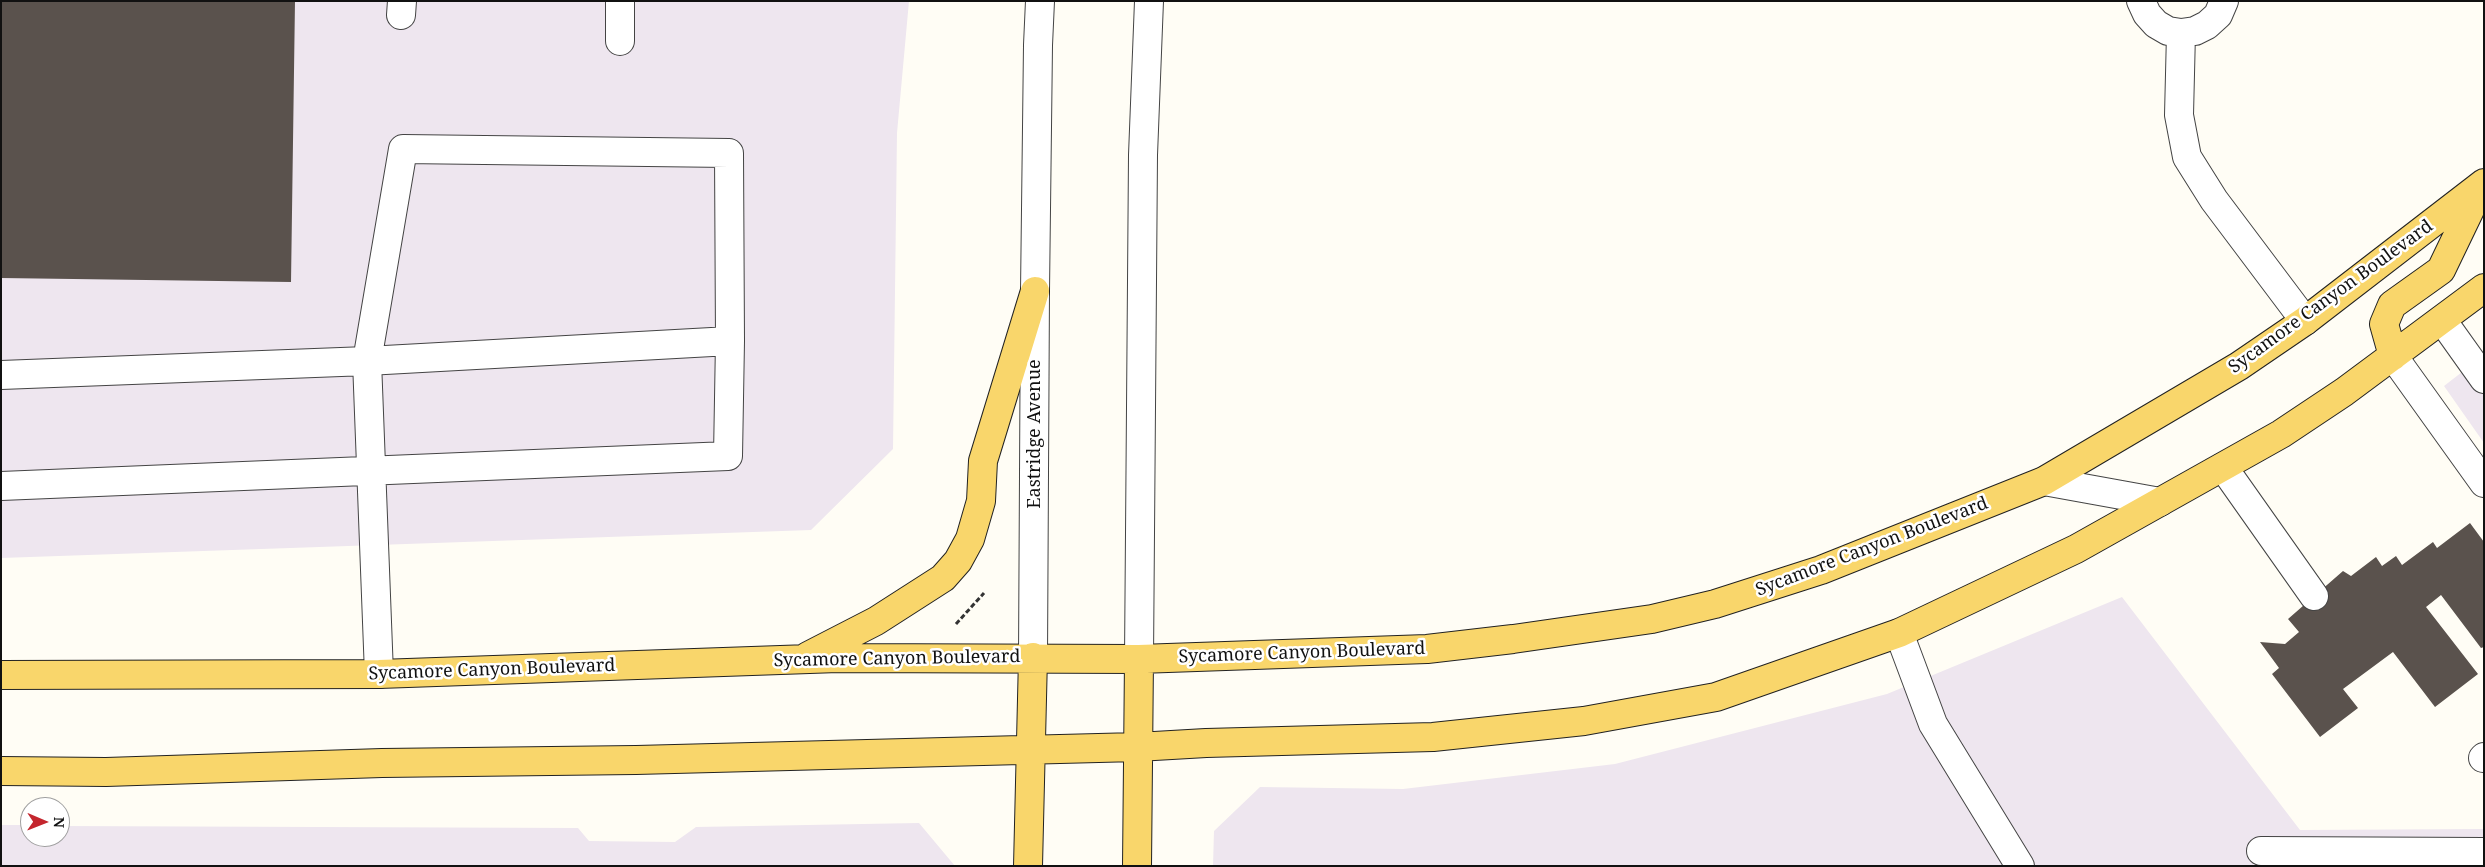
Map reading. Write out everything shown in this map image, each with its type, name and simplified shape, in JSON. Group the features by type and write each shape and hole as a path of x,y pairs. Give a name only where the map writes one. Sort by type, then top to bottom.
{"main road":[{"path":"2393,356 2384,324 2392,305 2441,270 2482,184"},
{"name":"Sycamore Canyon Boulevard","path":"1,675 380,674 803,659 1033,657 1139,659 1427,649 1652,619 1716,604 1821,570 2044,481 2239,366 2305,321 2482,184"},
{"path":"1,771 106,772 382,763 636,760 1433,737 1584,721 1716,697 1899,633 2076,550 2281,434 2344,392 2484,288"},
{"path":"803,659 876,621 943,578 958,561 970,539 981,501 983,461 1034,291"},
{"name":"Eastridge Avenue","path":"1028,866 1029,749 1033,657"},
{"path":"1137,866 1139,659"}],"street":[{"path":"620,1 620,41"},
{"name":"Eastridge Avenue","path":"1033,657 1034,291 1040,1"},
{"path":"1139,659 1143,155 1149,1"},
{"path":"2141,1 2147,14 2156,24 2168,31 2181,33 2195,31 2207,25 2218,15 2224,1"},
{"path":"2181,33 2179,115 2187,157 2214,200 2305,321"},
{"path":"1,486 372,471 728,456 730,341 729,153 403,149 367,361 372,471 380,674"},
{"path":"2442,320 2484,379"},
{"path":"1,375 367,361 730,341"},
{"path":"2393,356 2484,484"},
{"path":"2223,467 2314,596"},
{"path":"2044,481 2160,502"},
{"path":"1899,633 1933,724 2020,866"},
{"path":"2265,861 2484,852"}],"path":[{"path":"953,627 984,593"}],"shaded area":[{"path":"1,1 909,1 897,133 893,449 811,530 1,558"},
{"path":"2484,355 2484,443 2444,386"},
{"path":"2122,597 2300,830 2484,829 2484,866 1213,866 1214,831 1260,787 1403,789 1615,764 1887,694"},
{"path":"919,823 955,866 1,866 1,825 20,825 20,847 70,847 70,826 578,828 589,841 675,842 696,827"}],"building":[{"path":"1,1 295,1 291,282 1,278"},
{"path":"2470,523 2484,542 2484,647 2481,648 2441,595 2426,607 2478,674 2435,707 2393,652 2343,689 2358,708 2320,737 2272,674 2279,668 2260,642 2285,644 2299,632 2288,619 2343,571 2351,576 2376,557 2382,566 2396,556 2402,565 2433,542 2437,548"}]}
